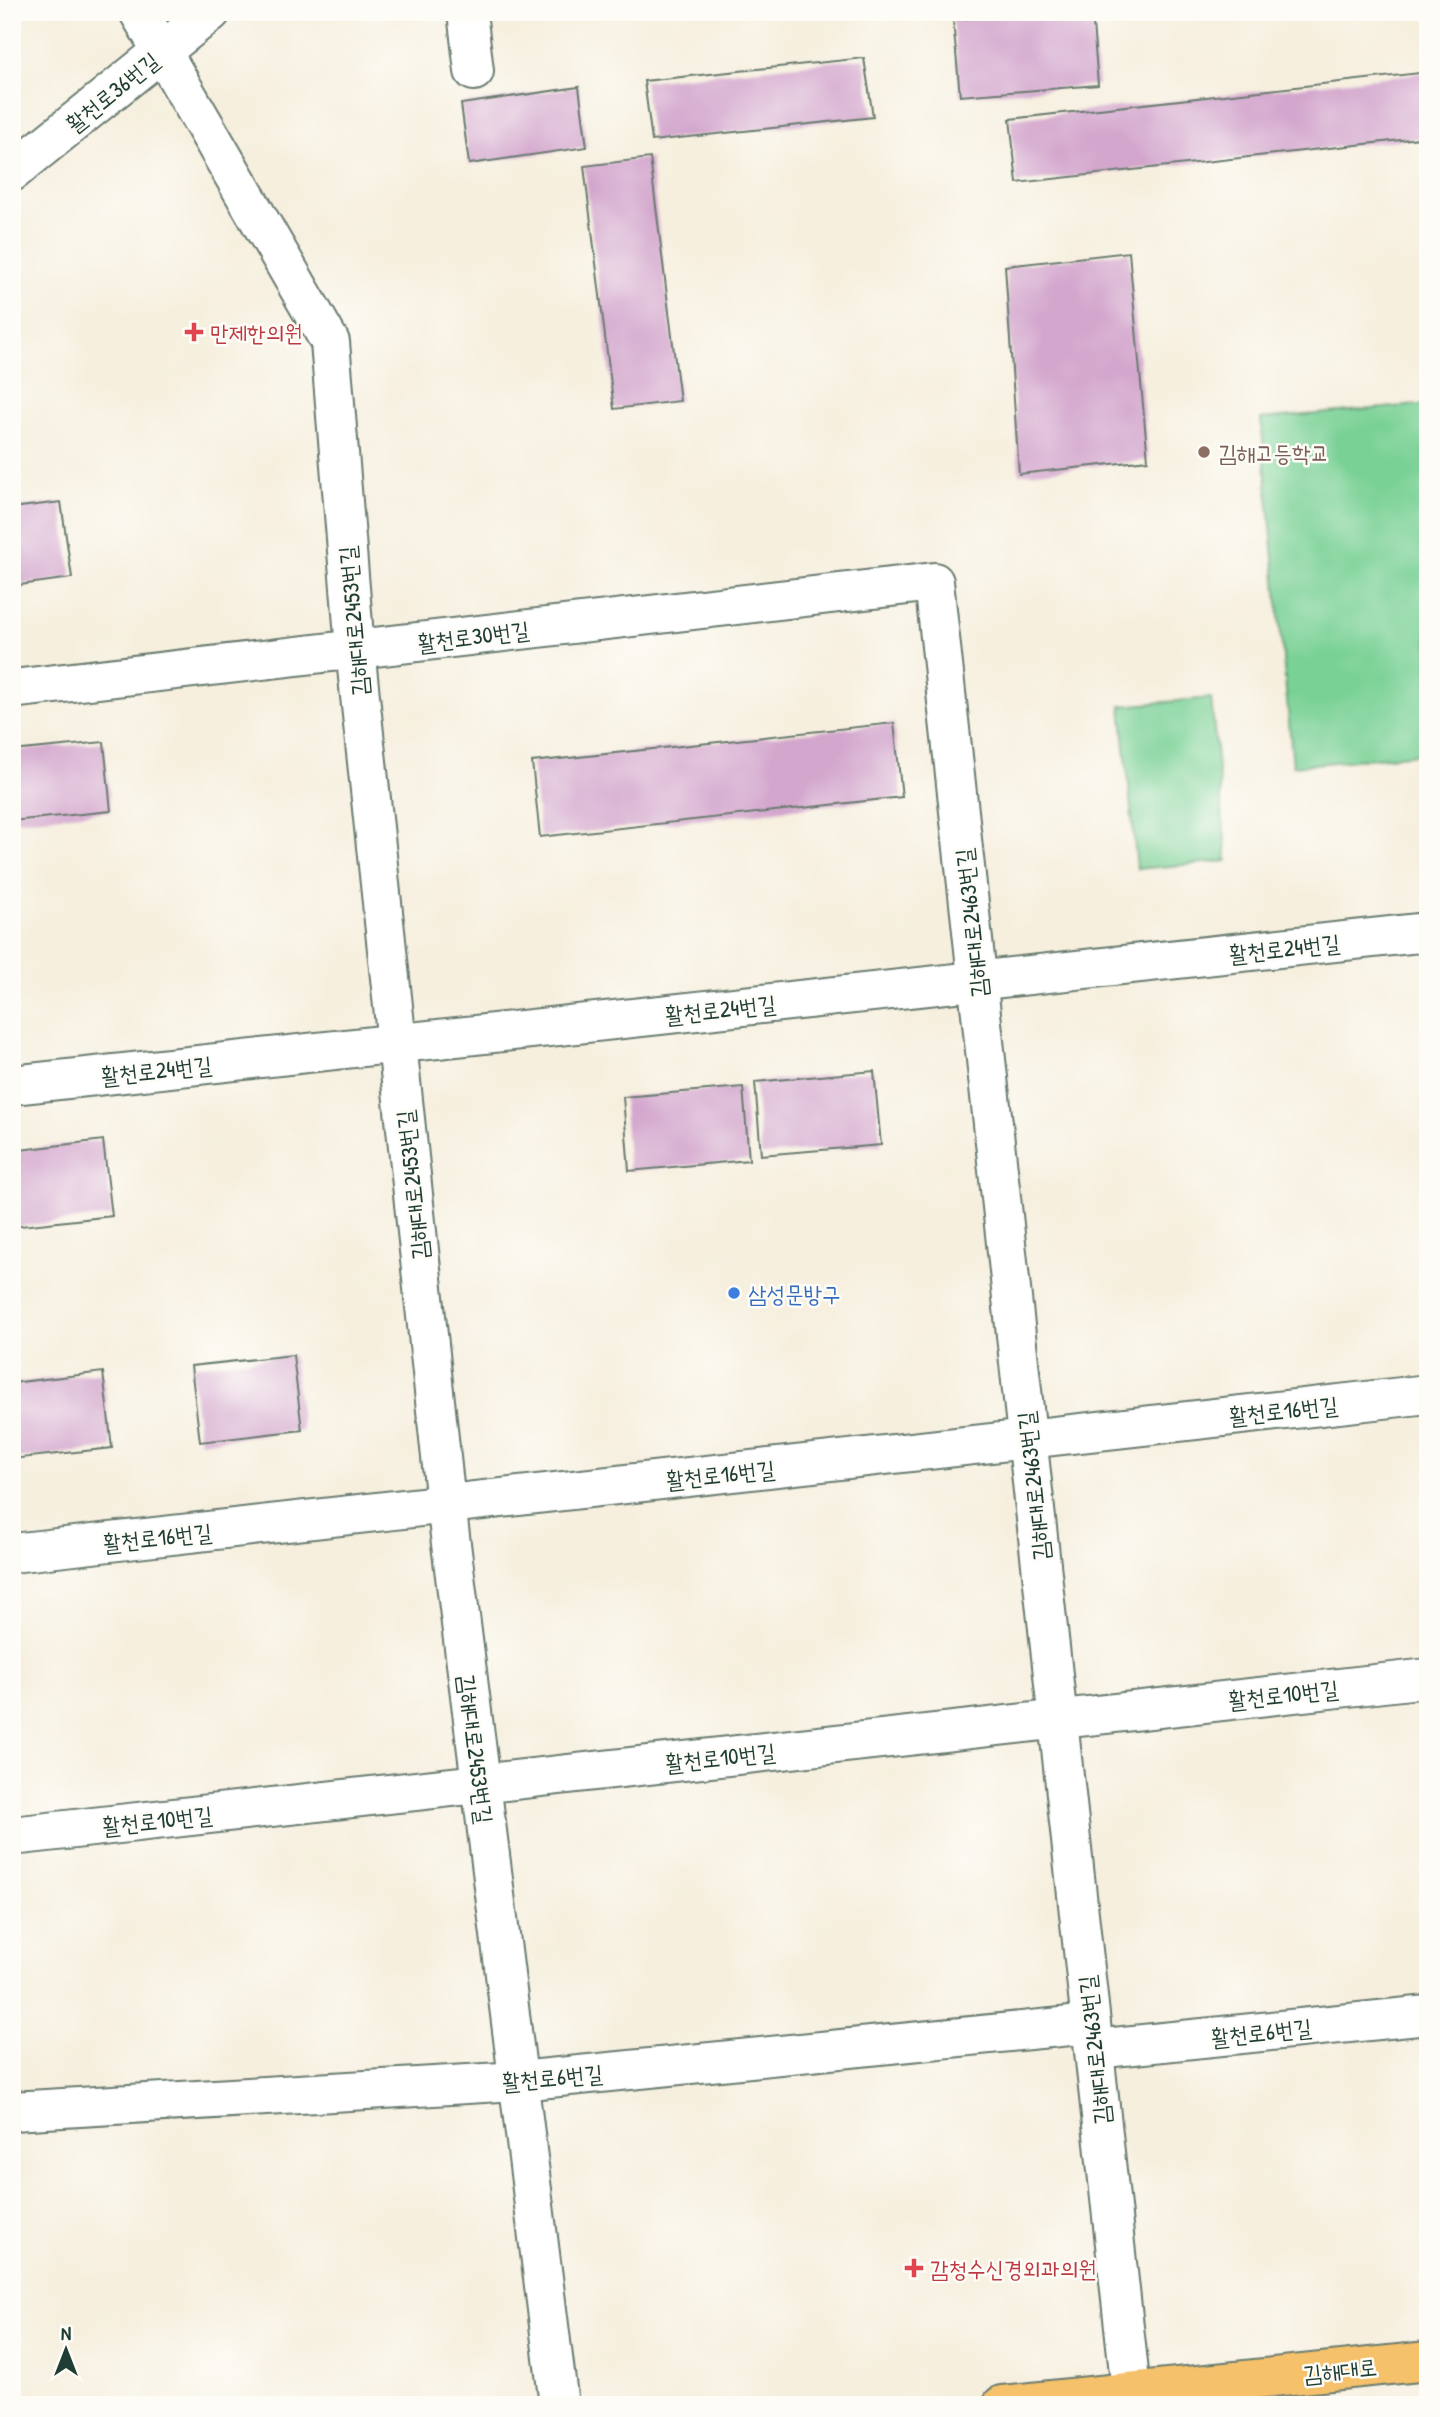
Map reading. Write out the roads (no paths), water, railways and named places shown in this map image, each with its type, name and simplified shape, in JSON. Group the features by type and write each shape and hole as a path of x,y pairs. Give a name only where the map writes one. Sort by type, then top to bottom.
{"main road":[{"name":"김해대로","path":"1002,2405 1428,2361"}],"street":[{"name":"김해대로2453번길","path":"139,12 330,342 355,649 446,1504 559,2405"},
{"name":"활천로36번길","path":"12,172 211,12"},
{"path":"467,12 474,71"},
{"name":"활천로30번길","path":"12,689 934,582"},
{"name":"김해대로2463번길","path":"934,582 1131,2391"},
{"name":"활천로24번길","path":"12,1085 1428,932"},
{"name":"활천로16번길","path":"12,1553 1428,1394"},
{"name":"활천로10번길","path":"12,1836 1428,1678"},
{"name":"활천로6번길","path":"12,2110 519,2081 1092,2037 1428,2015"}],"place":[{"name":"만제한의원","path":"194,332"},
{"name":"김해고등학교","path":"1204,452"},
{"name":"삼성문방구","path":"734,1293"},
{"name":"감청수신경외과의원","path":"914,2268"}]}
